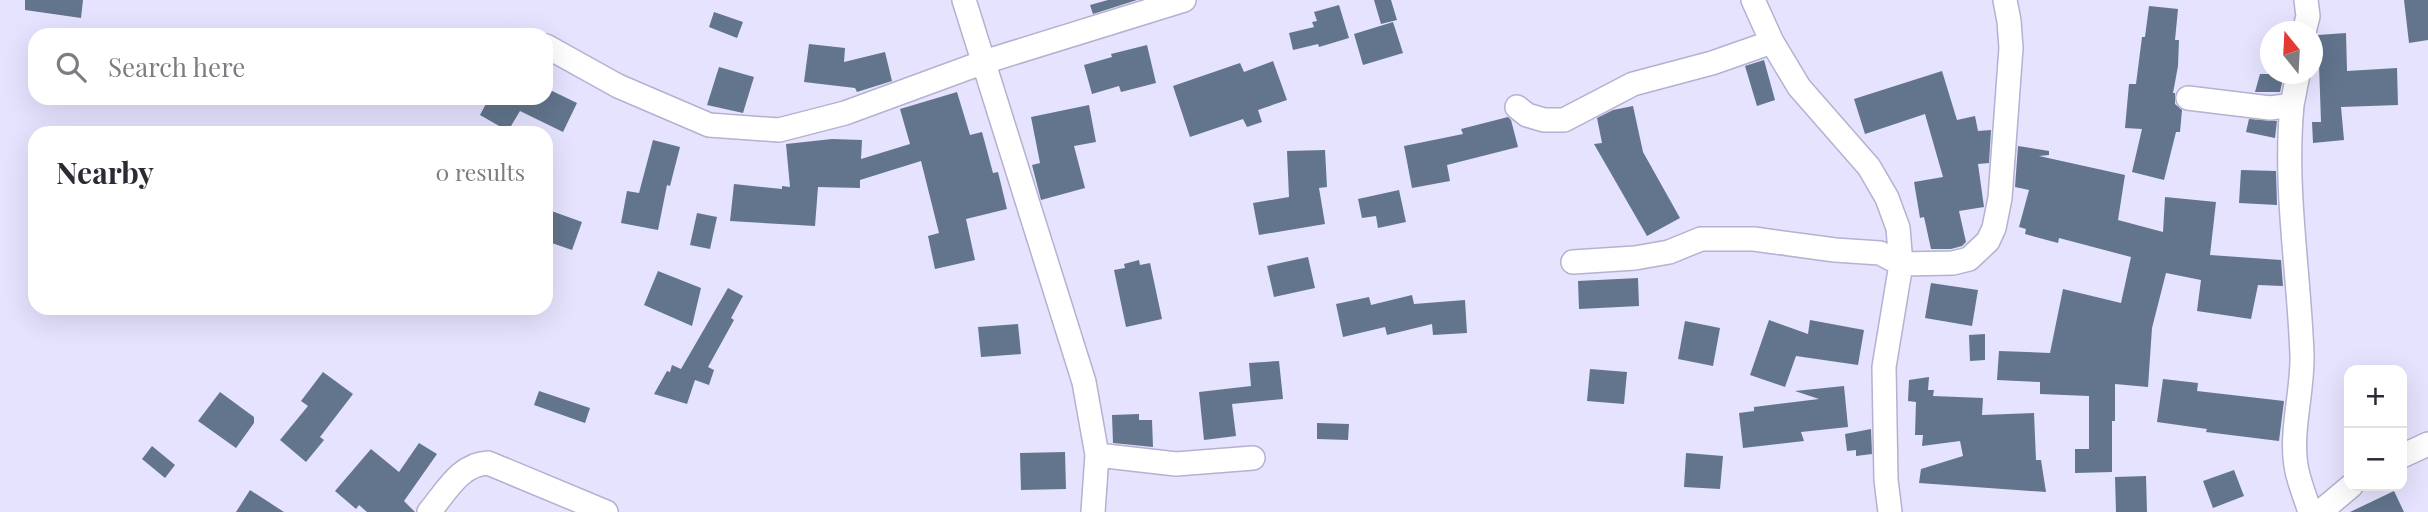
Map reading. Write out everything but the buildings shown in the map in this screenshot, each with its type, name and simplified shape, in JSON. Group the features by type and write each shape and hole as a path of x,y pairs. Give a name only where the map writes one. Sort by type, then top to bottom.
{"street":[{"path":"964,0 1084,382 1097,455 1093,512"},
{"path":"553,50 618,86 709,125 779,130 845,113 984,62 1184,0"},
{"path":"1753,0 1772,42 1799,87 1869,167 1887,198 1898,228 1901,264 1884,367 1886,480 1890,512"},
{"path":"1573,262 1636,258 1669,252 1701,239 1741,239 1880,253 1901,264 1969,259 1988,241 1994,228 2000,198 2011,48 2005,0"},
{"path":"2306,0 2307,21"},
{"path":"1517,107 1527,115 1544,120 1564,120 1633,84 1712,63 1772,42"},
{"path":"2296,84 2289,137 2291,207 2302,357 2295,451 2297,471 2310,512"},
{"path":"2188,99 2270,108 2292,105"},
{"path":"2407,454 2428,444"},
{"path":"1097,455 1176,464 1253,458"},
{"path":"429,512 462,471 474,464 488,463 606,512"},
{"path":"2320,512 2345,491"}]}
